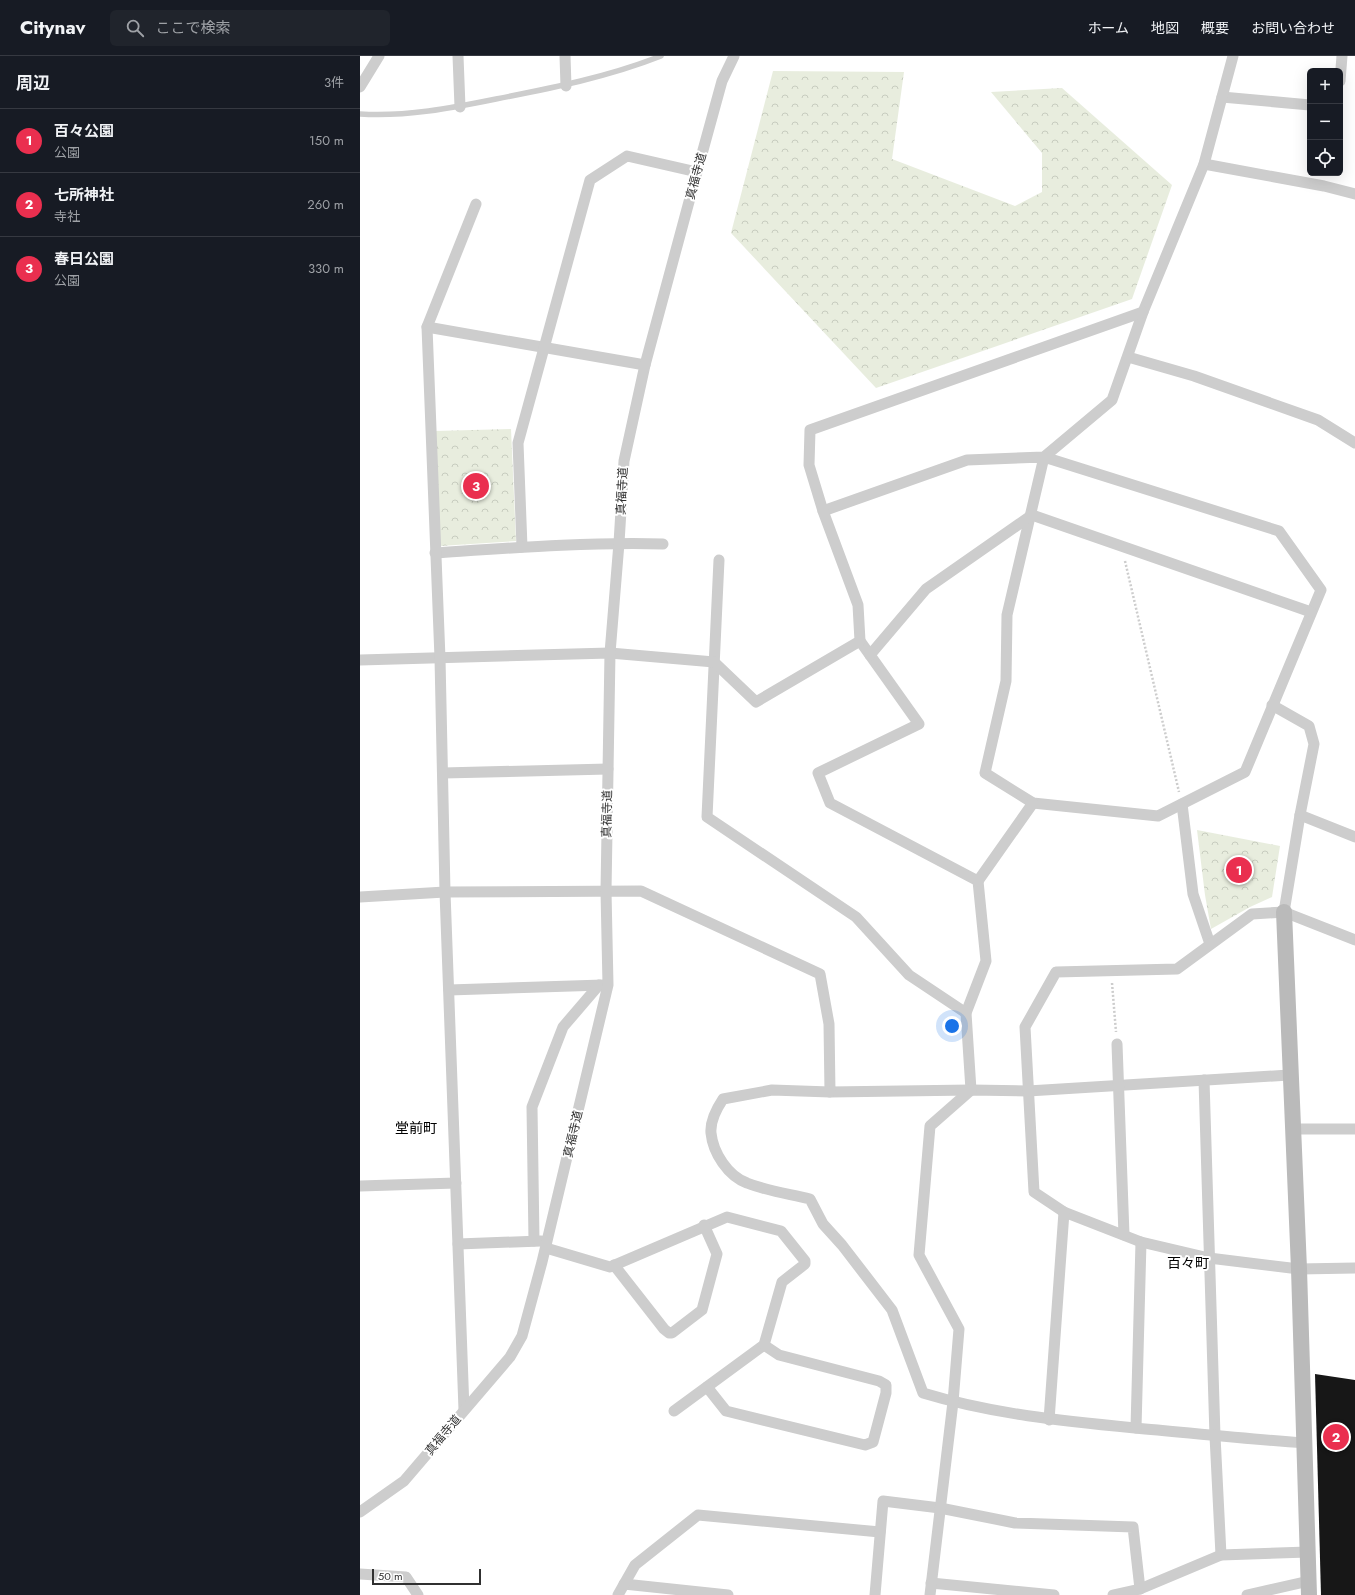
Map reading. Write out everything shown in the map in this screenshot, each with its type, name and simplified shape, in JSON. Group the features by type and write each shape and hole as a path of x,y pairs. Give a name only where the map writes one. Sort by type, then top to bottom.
{"street":[{"path":"360,88 379,56"},
{"path":"458,56 460,107"},
{"path":"565,56 566,86"},
{"name":"真福寺道","path":"360,1512 404,1481 510,1357 522,1336 547,1244 603,985 610,653 624,461 645,365 697,172 722,81 734,56"},
{"path":"823,511 966,460 1044,457 1279,531 1321,590 1245,772 1158,816 1033,803 985,774 1006,681 1007,615 1032,515 1044,457 1112,400 1143,312 1204,164 1233,56"},
{"path":"1341,68 1342,56"},
{"path":"1222,97 1307,105"},
{"path":"522,547 518,443 590,180 627,156 697,172"},
{"path":"1204,164 1324,186 1355,194"},
{"path":"464,1410 445,892 440,658 427,327 476,204"},
{"path":"978,881 830,804 818,774 919,724 860,641 858,605 823,511 808,465 810,430 1143,312"},
{"path":"427,327 645,365"},
{"path":"1128,357 1194,376 1318,420 1355,443"},
{"path":"1032,515 1311,612"},
{"path":"870,655 926,589 1032,515"},
{"path":"436,553 522,547 619,543 663,544"},
{"path":"719,560 707,817 856,917 909,975 966,1013"},
{"path":"360,660 610,653 714,662 756,702 860,641"},
{"path":"1247,1595 1309,1588 1294,1129 1289,1075 1284,912 1300,814 1314,744 1309,726 1272,705"},
{"path":"443,773 608,769"},
{"path":"971,1090 966,1013 986,961 978,881 1033,803"},
{"path":"1182,804 1193,894 1210,944"},
{"path":"1300,814 1354,833"},
{"path":"360,897 445,892 641,891 820,974 829,1024 830,1092"},
{"path":"1355,940 1284,912 1252,914 1177,969 1056,972 1025,1027 1034,1192 1064,1212 1141,1242 1209,1258 1299,1269 1355,1268"},
{"path":"449,990 603,985"},
{"path":"534,1241 532,1107 563,1028 603,985"},
{"path":"1117,1044 1124,1235"},
{"path":"1289,1075 1028,1090 830,1092 772,1090 723,1099 717,1108 711,1132 716,1150 726,1168 746,1183 810,1199 822,1224 842,1246 892,1310 922,1393 953,1402 1049,1420 1304,1443"},
{"path":"1204,1080 1220,1555"},
{"path":"930,1595 953,1402 959,1329 920,1255 930,1126 971,1090"},
{"path":"1294,1129 1355,1129"},
{"path":"360,1186 456,1183"},
{"path":"1049,1420 1064,1212"},
{"path":"458,1244 534,1241 547,1244 606,1267 614,1265 727,1216 777,1228 781,1231 805,1261 805,1264 782,1282 764,1345 674,1411"},
{"path":"614,1265 664,1329 669,1334 672,1333 700,1312 704,1302 717,1254 704,1225"},
{"path":"1136,1428 1141,1242"},
{"path":"707,1387 726,1411 865,1445 873,1442 886,1394 886,1386 879,1382 779,1355 764,1345"},
{"path":"875,1595 883,1501 940,1508 1015,1523 1133,1527 1140,1589"},
{"path":"618,1595 635,1565 698,1515 880,1532"},
{"path":"1113,1595 1140,1589 1220,1555 1308,1552"},
{"path":"360,1574 406,1577 418,1595"},
{"path":"931,1583 1054,1595"},
{"path":"624,1584 728,1595"}],"lane":[{"path":"360,114 379,116 460,107 566,86 633,67 661,56"}],"path":[{"path":"1121,545 1182,804"},
{"path":"1111,970 1117,1044"}],"green space":[{"path":"773,71 904,72 892,159 1015,206 1042,192 1042,153 991,92 1062,88 1172,185 1132,299 876,388 731,233"},
{"path":"511,429 516,541 440,546 435,431"},
{"path":"1197,830 1280,846 1272,897 1250,907 1211,929"}],"building":[{"path":"1315,1374 1355,1380 1355,1595 1321,1595"}],"place":[{"name":"春日公園","path":"476,486"},
{"name":"百々公園","path":"1239,870"},
{"name":"七所神社","path":"1336,1437"}],"district":[{"name":"堂前町","path":"416,1128"},
{"name":"百々町","path":"1188,1263"}]}
